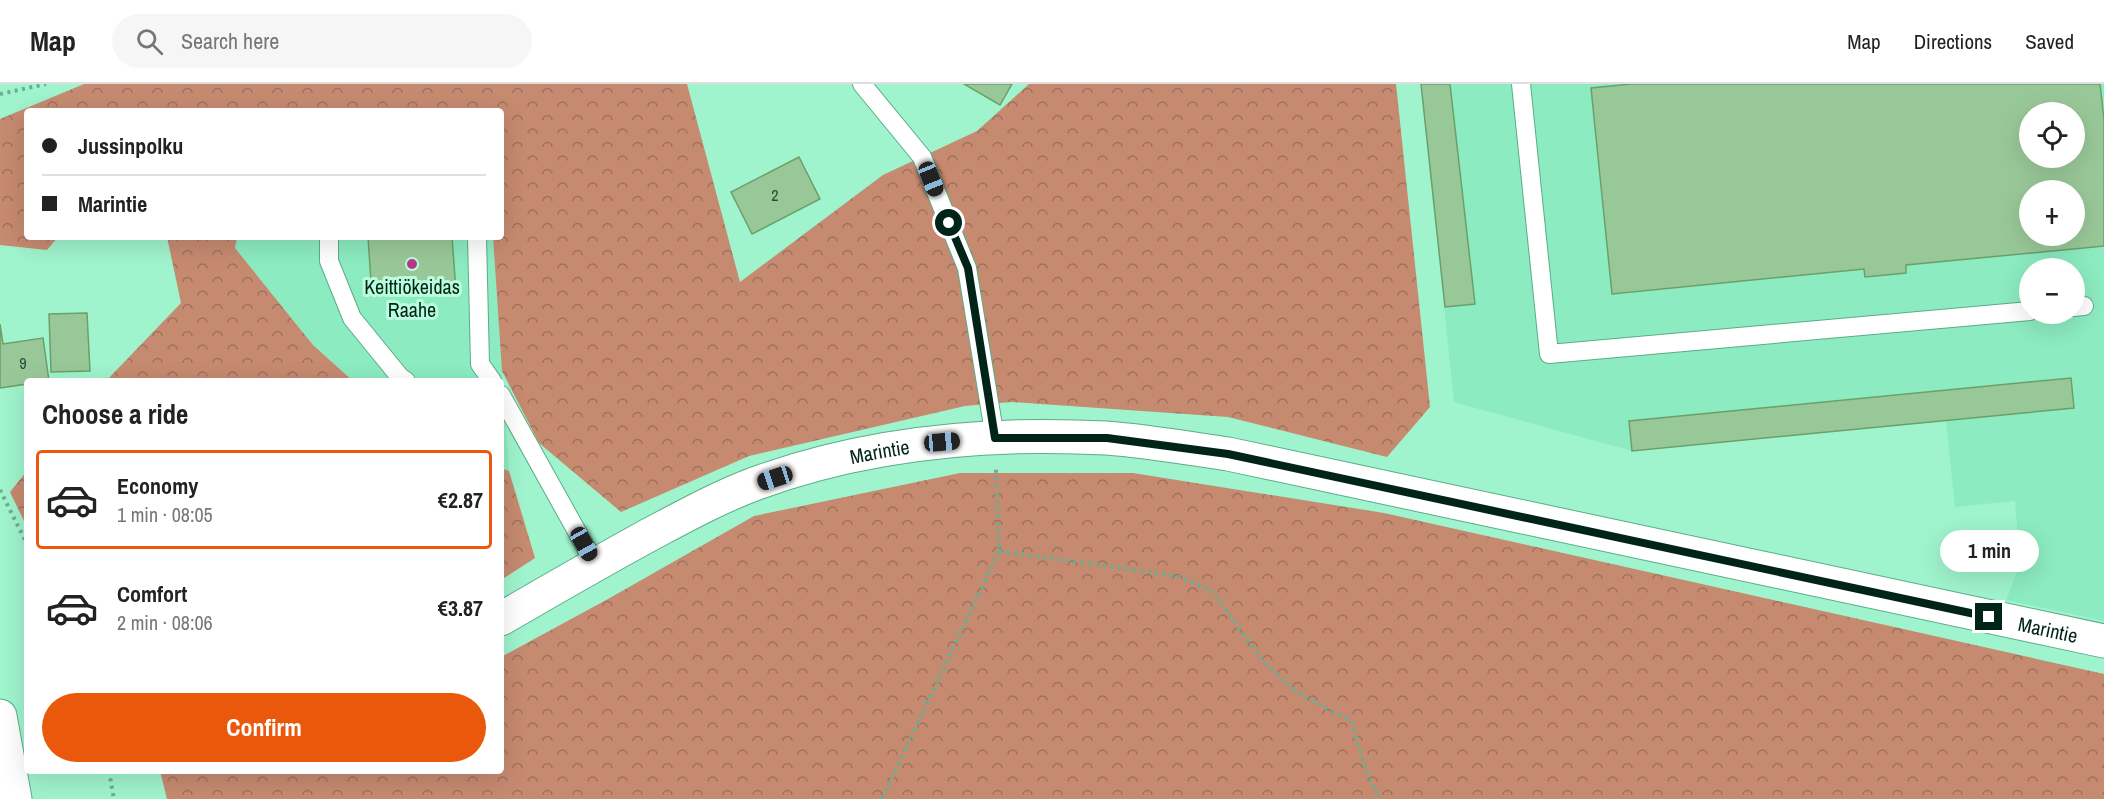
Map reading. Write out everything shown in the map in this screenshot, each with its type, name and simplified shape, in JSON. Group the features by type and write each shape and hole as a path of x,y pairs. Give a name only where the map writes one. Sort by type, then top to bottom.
{"street":[{"name":"Marintie","path":"504,617 595,564 700,508 757,483 801,469 873,453 942,442 995,438 1107,438 1228,454 2104,641"},
{"path":"0,716 11,752 15,799"}],"lane":[{"path":"862,84 922,157 968,268 995,438"},
{"path":"1521,84 1549,354 2019,312"},
{"path":"328,240 329,261 352,318 402,378"},
{"path":"477,240 480,364 490,378"},
{"path":"504,405 595,564"}],"path":[{"path":"0,94 46,84"},
{"path":"882,799 999,551 995,438"},
{"path":"0,490 24,538"},
{"path":"999,551 1177,576 1211,590 1264,662 1301,695 1352,721 1366,770 1380,799"},
{"path":"110,774 114,799"}],"shaded area":[{"path":"1421,84 2104,84 2104,621 2006,600 2020,565 2015,501 1955,507 1946,421 1632,451 1454,402"},
{"path":"236,240 493,240 503,378 350,378 313,345 235,248"},
{"path":"504,398 509,471 504,469"}],"green space":[{"path":"84,84 687,84 740,282 883,175 977,131 1029,84 1396,84 1430,407 1387,457 1228,417 1011,402 965,406 749,456 621,512 539,443 502,371 493,240 504,240 504,108 26,108"},
{"path":"24,109 24,240 55,240 47,250 0,245 0,119"},
{"path":"168,240 236,240 235,248 313,345 350,378 109,378 181,303"},
{"path":"504,469 509,471 535,558 504,578"},
{"path":"960,473 1133,473 1384,513 2104,674 2104,799 167,799 161,774 504,774 504,655 754,516"},
{"path":"24,475 24,521 10,492"}],"building":[{"path":"964,84 1012,84 1000,105"},
{"path":"1421,84 1450,84 1475,304 1445,307"},
{"path":"1631,84 2100,84 2104,120 2104,246 1906,265 1906,273 1865,277 1864,269 1612,294 1591,88"},
{"path":"799,157 820,199 752,234 731,192"},
{"name":"Keittiökeidas Raahe","path":"368,240 452,240 456,291 372,296"},
{"path":"87,313 90,371 51,372 49,314"},
{"path":"0,324 3,344 43,338 49,378 24,378 24,384 0,388"},
{"path":"2071,378 2074,408 1632,451 1629,421"}],"place":[{"name":"Keittiökeidas Raahe","path":"412,264"}],"route":[{"path":"949,223 968,268 995,438 1107,438 1228,454 1989,617"}]}
